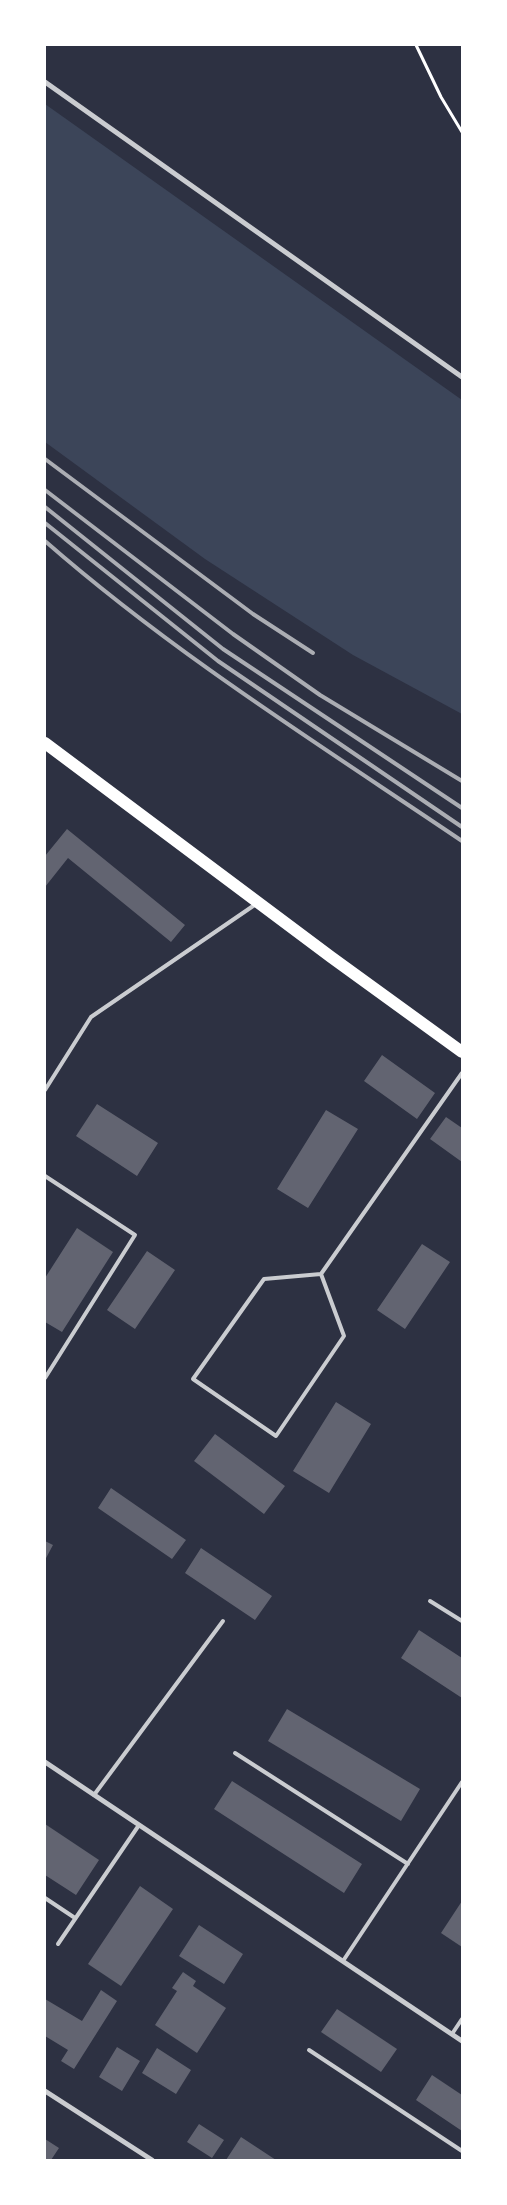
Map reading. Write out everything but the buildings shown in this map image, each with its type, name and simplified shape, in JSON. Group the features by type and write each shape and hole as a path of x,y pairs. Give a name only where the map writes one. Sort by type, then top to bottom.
{"main road":[{"path":"45,744 462,1052"}],"street":[{"path":"45,82 462,377"},
{"path":"45,1762 462,2041"},
{"path":"45,2091 152,2160"}],"lane":[{"path":"45,1090 91,1017 258,903"},
{"path":"321,1274 344,1336 276,1436 193,1379 264,1279 321,1274 462,1073"},
{"path":"45,1176 135,1234 45,1378"},
{"path":"430,1601 462,1621"},
{"path":"94,1795 223,1621"},
{"path":"235,1752 408,1864"},
{"path":"343,1961 462,1782"},
{"path":"58,1944 139,1824"},
{"path":"45,1898 75,1918"},
{"path":"452,2034 462,2019"},
{"path":"309,2050 462,2151"}],"path":[{"path":"416,45 441,97 462,132"}],"shaded area":[{"path":"45,104 462,400 462,714 353,655 205,559 45,442"}],"railway":[{"path":"45,459 253,614 313,653"},
{"path":"45,490 233,634 320,695 462,781"},
{"path":"45,507 223,649 462,808"},
{"path":"45,523 218,661 462,827"},
{"path":"45,541 94,582 196,660 302,734 462,841"}]}
